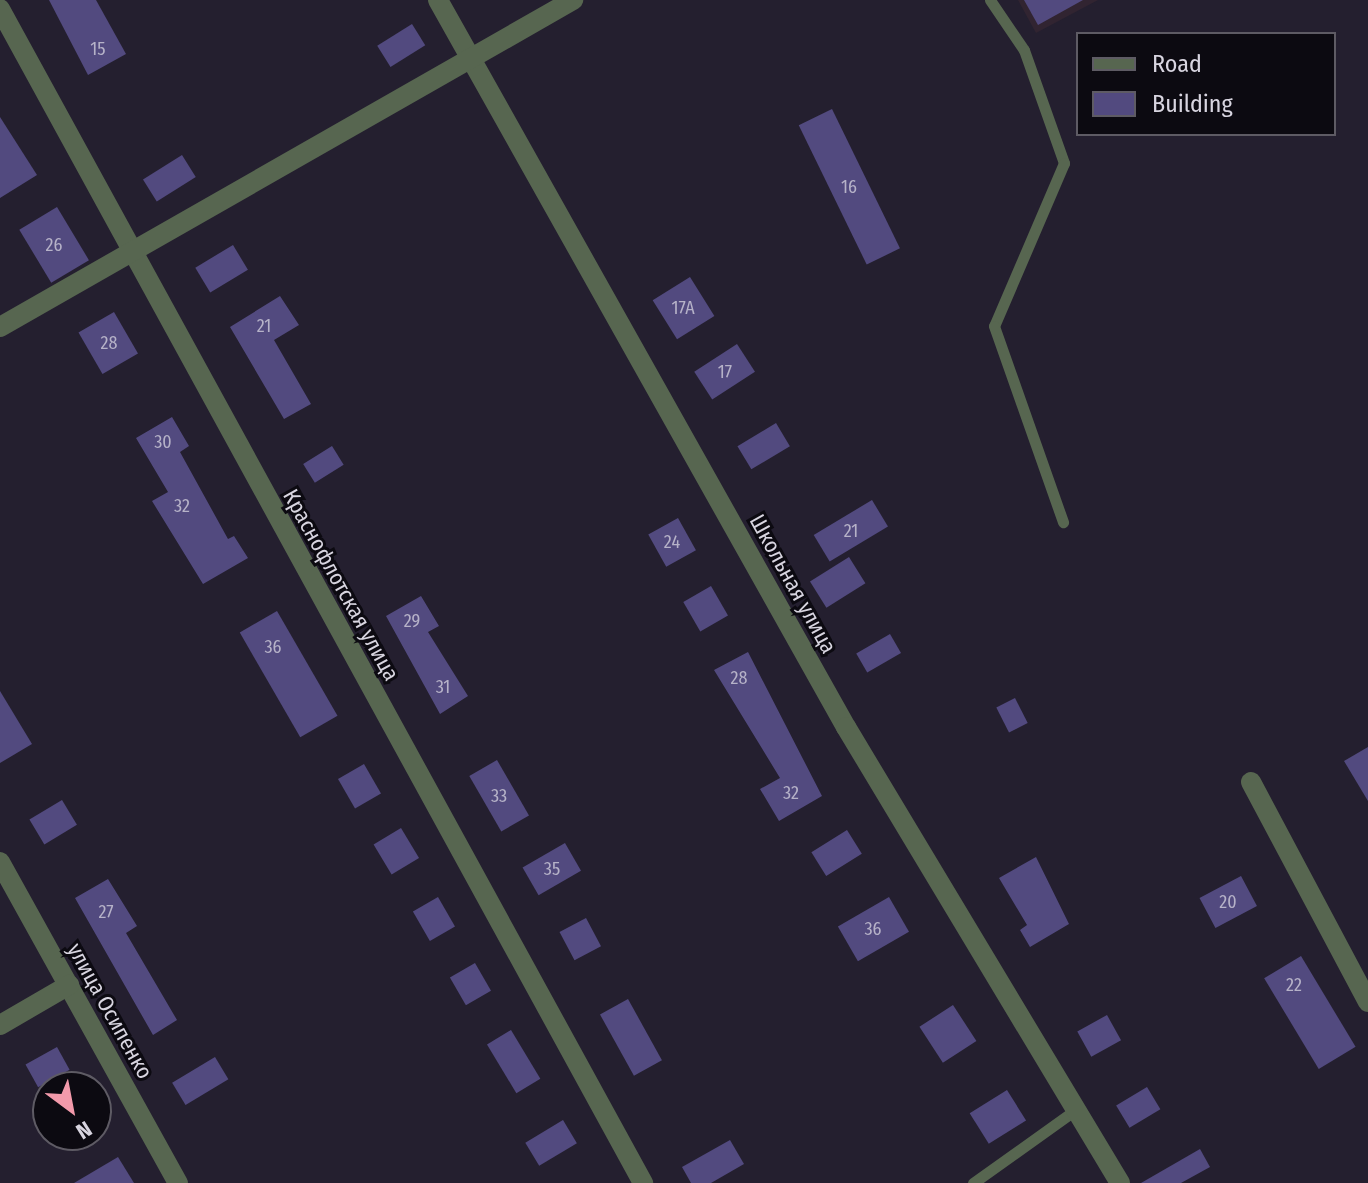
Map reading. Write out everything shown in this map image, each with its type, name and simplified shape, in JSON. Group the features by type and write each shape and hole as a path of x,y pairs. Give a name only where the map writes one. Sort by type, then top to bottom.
{"street":[{"name":"Школьная улица","path":"438,0 846,727 1078,1107 1120,1183"},
{"path":"0,327 573,0"},
{"name":"Краснофлотская улица","path":"0,9 643,1183"},
{"path":"1251,782 1368,1002"},
{"name":"улица Осипенко","path":"0,862 178,1183"},
{"path":"0,1025 69,985"}],"lane":[{"path":"990,0 1024,50 1064,163 994,326 1063,522"},
{"path":"973,1183 1078,1107"}],"shaded area":[{"path":"1018,0 1098,0 1036,33"}],"building":[{"path":"49,0 96,0 126,54 88,75"},
{"path":"1024,0 1083,0 1038,25"},
{"path":"412,24 425,45 390,67 377,46"},
{"path":"832,109 900,248 867,265 799,125"},
{"path":"0,117 37,175 0,198"},
{"path":"182,155 196,177 157,201 143,179"},
{"path":"57,207 89,260 51,283 19,230"},
{"path":"233,245 248,270 210,293 195,268"},
{"path":"690,277 714,316 677,339 653,300"},
{"path":"280,296 299,325 274,340 311,404 284,419 230,327"},
{"path":"114,312 138,354 102,374 78,332"},
{"path":"737,344 755,372 712,399 694,372"},
{"path":"172,417 189,446 180,452 228,539 234,536 248,558 203,584 152,501 168,492 136,438"},
{"path":"776,423 790,446 751,469 737,446"},
{"path":"332,446 344,465 315,483 303,464"},
{"path":"872,500 888,527 830,562 814,535"},
{"path":"678,518 696,550 666,567 648,534"},
{"path":"849,557 865,583 826,608 810,581"},
{"path":"711,586 728,615 700,631 683,602"},
{"path":"421,596 439,626 428,632 468,696 440,714 386,616"},
{"path":"277,611 338,716 300,737 240,632"},
{"path":"890,634 901,653 867,673 856,654"},
{"path":"748,652 822,796 779,821 760,789 780,778 714,670"},
{"path":"0,691 32,744 0,763"},
{"path":"1015,698 1028,723 1009,732 996,708"},
{"path":"1368,747 1368,801 1344,761"},
{"path":"497,760 529,815 501,831 469,776"},
{"path":"364,764 381,793 355,808 338,779"},
{"path":"62,800 77,825 44,844 29,820"},
{"path":"401,828 419,858 392,874 374,844"},
{"path":"847,830 862,854 826,876 811,852"},
{"path":"565,843 581,871 539,895 523,868"},
{"path":"1036,857 1069,924 1030,947 1020,930 1027,925 999,878"},
{"path":"1241,876 1257,906 1215,928 1200,898"},
{"path":"108,879 137,926 126,933 177,1020 153,1035 75,898"},
{"path":"438,897 455,926 430,941 413,912"},
{"path":"889,897 909,932 858,961 838,926"},
{"path":"586,918 601,946 575,960 560,932"},
{"path":"1301,956 1356,1047 1319,1069 1264,978"},
{"path":"475,963 491,991 466,1005 450,978"},
{"path":"628,999 662,1060 634,1076 600,1015"},
{"path":"953,1005 976,1041 943,1063 919,1027"},
{"path":"1107,1015 1121,1040 1091,1057 1077,1031"},
{"path":"511,1030 540,1079 516,1093 487,1044"},
{"path":"57,1047 70,1070 32,1071 32,1076 26,1064"},
{"path":"215,1057 228,1079 186,1105 172,1083"},
{"path":"1147,1087 1160,1109 1130,1128 1116,1106"},
{"path":"1007,1090 1026,1121 989,1144 970,1113"},
{"path":"563,1120 577,1143 539,1166 525,1143"},
{"path":"730,1140 744,1164 711,1183 691,1183 682,1167"},
{"path":"1200,1149 1210,1167 1181,1183 1141,1183"},
{"path":"118,1157 134,1183 74,1183"}]}
